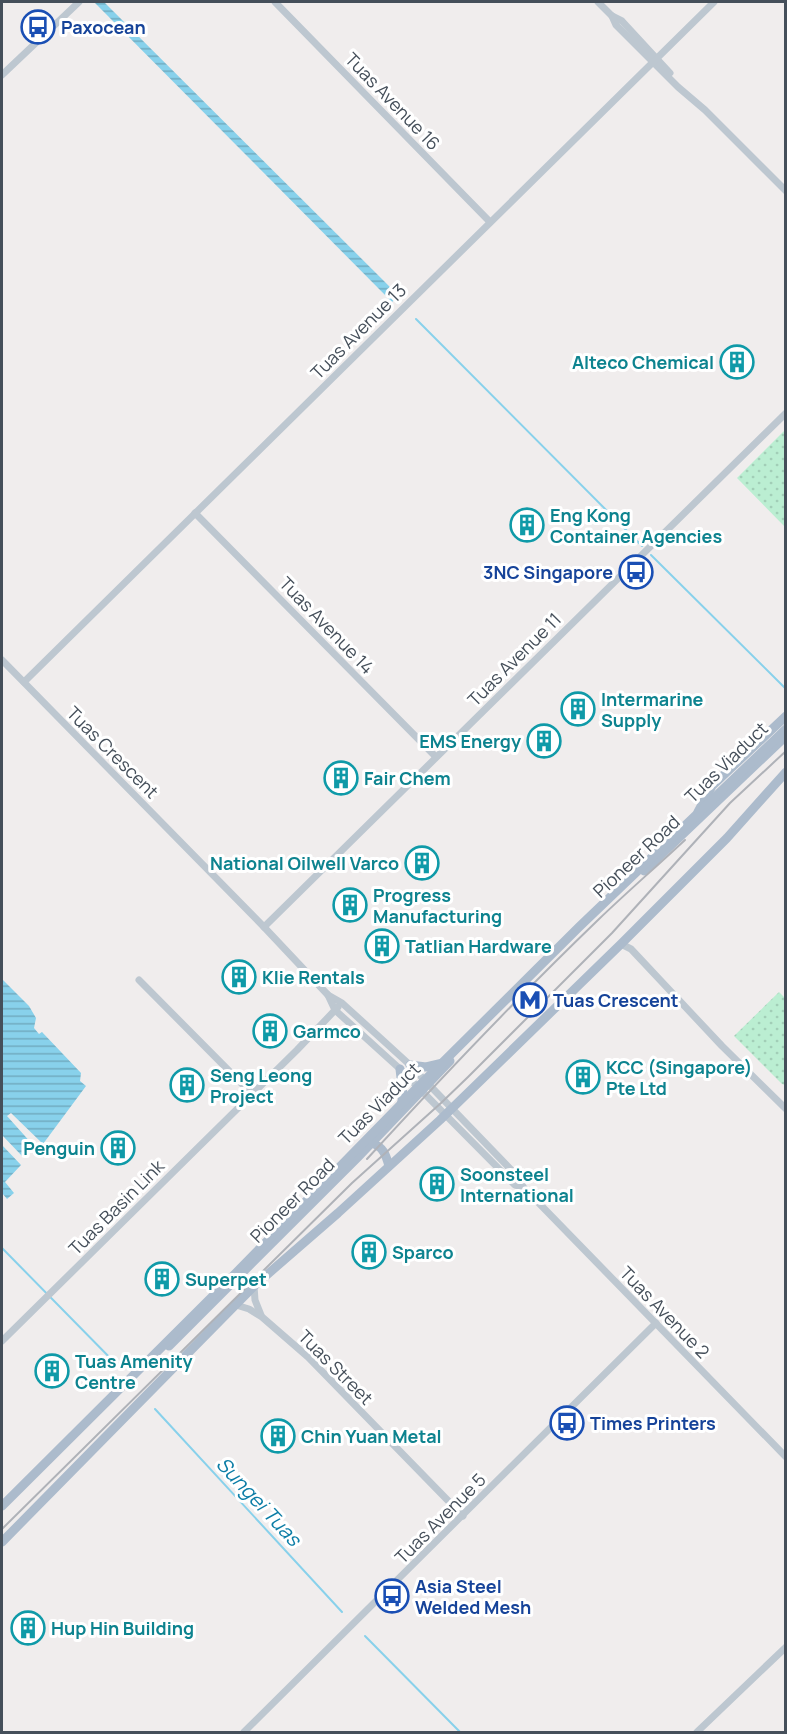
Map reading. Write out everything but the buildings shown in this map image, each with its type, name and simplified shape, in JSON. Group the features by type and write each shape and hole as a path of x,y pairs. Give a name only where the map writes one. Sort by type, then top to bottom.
{"main road":[{"path":"696,814 712,786 786,716"},
{"name":"Tuas Viaduct","path":"2,1506 579,927 786,729"},
{"name":"Pioneer Road","path":"2,1511 226,1290 449,1062 597,915 786,736"},
{"name":"Pioneer Road","path":"2,1542 254,1286 449,1111 621,944 731,834 786,772"},
{"path":"731,834 786,782"},
{"path":"410,1065 426,1067 449,1062"},
{"path":"399,1114 403,1095 400,1069"},
{"path":"371,1143 383,1150 389,1166"}],"street":[{"path":"2,75 79,2"},
{"name":"Tuas Avenue 16","path":"275,2 490,222"},
{"path":"598,2 612,16 622,21 685,91 786,191"},
{"name":"Tuas Avenue 13","path":"24,682 714,2"},
{"name":"Tuas Avenue 11","path":"264,927 786,413"},
{"name":"Tuas Avenue 14","path":"195,513 436,758"},
{"name":"Tuas Crescent","path":"2,660 328,995 342,1004 410,1065 425,1087"},
{"path":"621,944 631,949 722,1046 786,1109"},
{"path":"139,980 252,1094"},
{"name":"Tuas Crescent","path":"328,995 335,1010 400,1069 425,1087 449,1111"},
{"name":"Tuas Basin Link","path":"2,1341 342,1004"},
{"name":"Tuas Avenue 2","path":"449,1111 520,1179 523,1187 786,1457"},
{"path":"254,1286 255,1300 262,1317"},
{"name":"Tuas Street","path":"236,1305 249,1309 262,1317 308,1358 463,1516"},
{"name":"Tuas Avenue 5","path":"244,1732 656,1323"},
{"path":"698,1732 786,1647"}],"green space":[{"path":"785,430 785,527 737,478"},
{"path":"779,992 785,998 785,1085 734,1036"}],"water":[{"path":"94,2 104,2 399,296 392,302"},
{"path":"2,979 29,1006 36,1018 34,1028 39,1034 42,1032 81,1073 80,1081 86,1086 43,1144 11,1113 7,1116 33,1145 22,1156 2,1135"},
{"path":"2,1145 21,1165 5,1182 14,1193 7,1199 2,1193"}],"waterway":[{"path":"416,319 642,546"},
{"path":"651,555 786,689"},
{"name":"Sungei Tuas","path":"2,1248 121,1369"},
{"name":"Sungei Tuas","path":"155,1409 342,1612"},
{"path":"365,1636 460,1732"}],"railway":[{"path":"2,1529 352,1183 468,1077 612,933 730,803 786,751"},
{"path":"367,1159 539,978 685,840"}],"place":[{"name":"Paxocean","path":"38,27"},
{"name":"Alteco Chemical","path":"737,362"},
{"name":"Eng Kong Container Agencies","path":"527,525"},
{"name":"3NC Singapore","path":"636,572"},
{"name":"Intermarine Supply","path":"578,709"},
{"name":"EMS Energy","path":"544,741"},
{"name":"Fair Chem","path":"341,778"},
{"name":"National Oilwell Varco","path":"422,863"},
{"name":"Progress Manufacturing","path":"350,905"},
{"name":"Tatlian Hardware","path":"382,946"},
{"name":"Klie Rentals","path":"239,977"},
{"name":"Tuas Crescent","path":"530,1000"},
{"name":"Garmco","path":"270,1031"},
{"name":"KCC (Singapore) Pte Ltd","path":"583,1077"},
{"name":"Seng Leong Project","path":"187,1085"},
{"name":"Penguin","path":"118,1148"},
{"name":"Soonsteel International","path":"437,1184"},
{"name":"Sparco","path":"369,1252"},
{"name":"Superpet","path":"162,1279"},
{"name":"Tuas Amenity Centre","path":"52,1371"},
{"name":"Times Printers","path":"567,1423"},
{"name":"Chin Yuan Metal","path":"278,1436"},
{"name":"Asia Steel Welded Mesh","path":"392,1596"},
{"name":"Hup Hin Building","path":"28,1628"}]}
